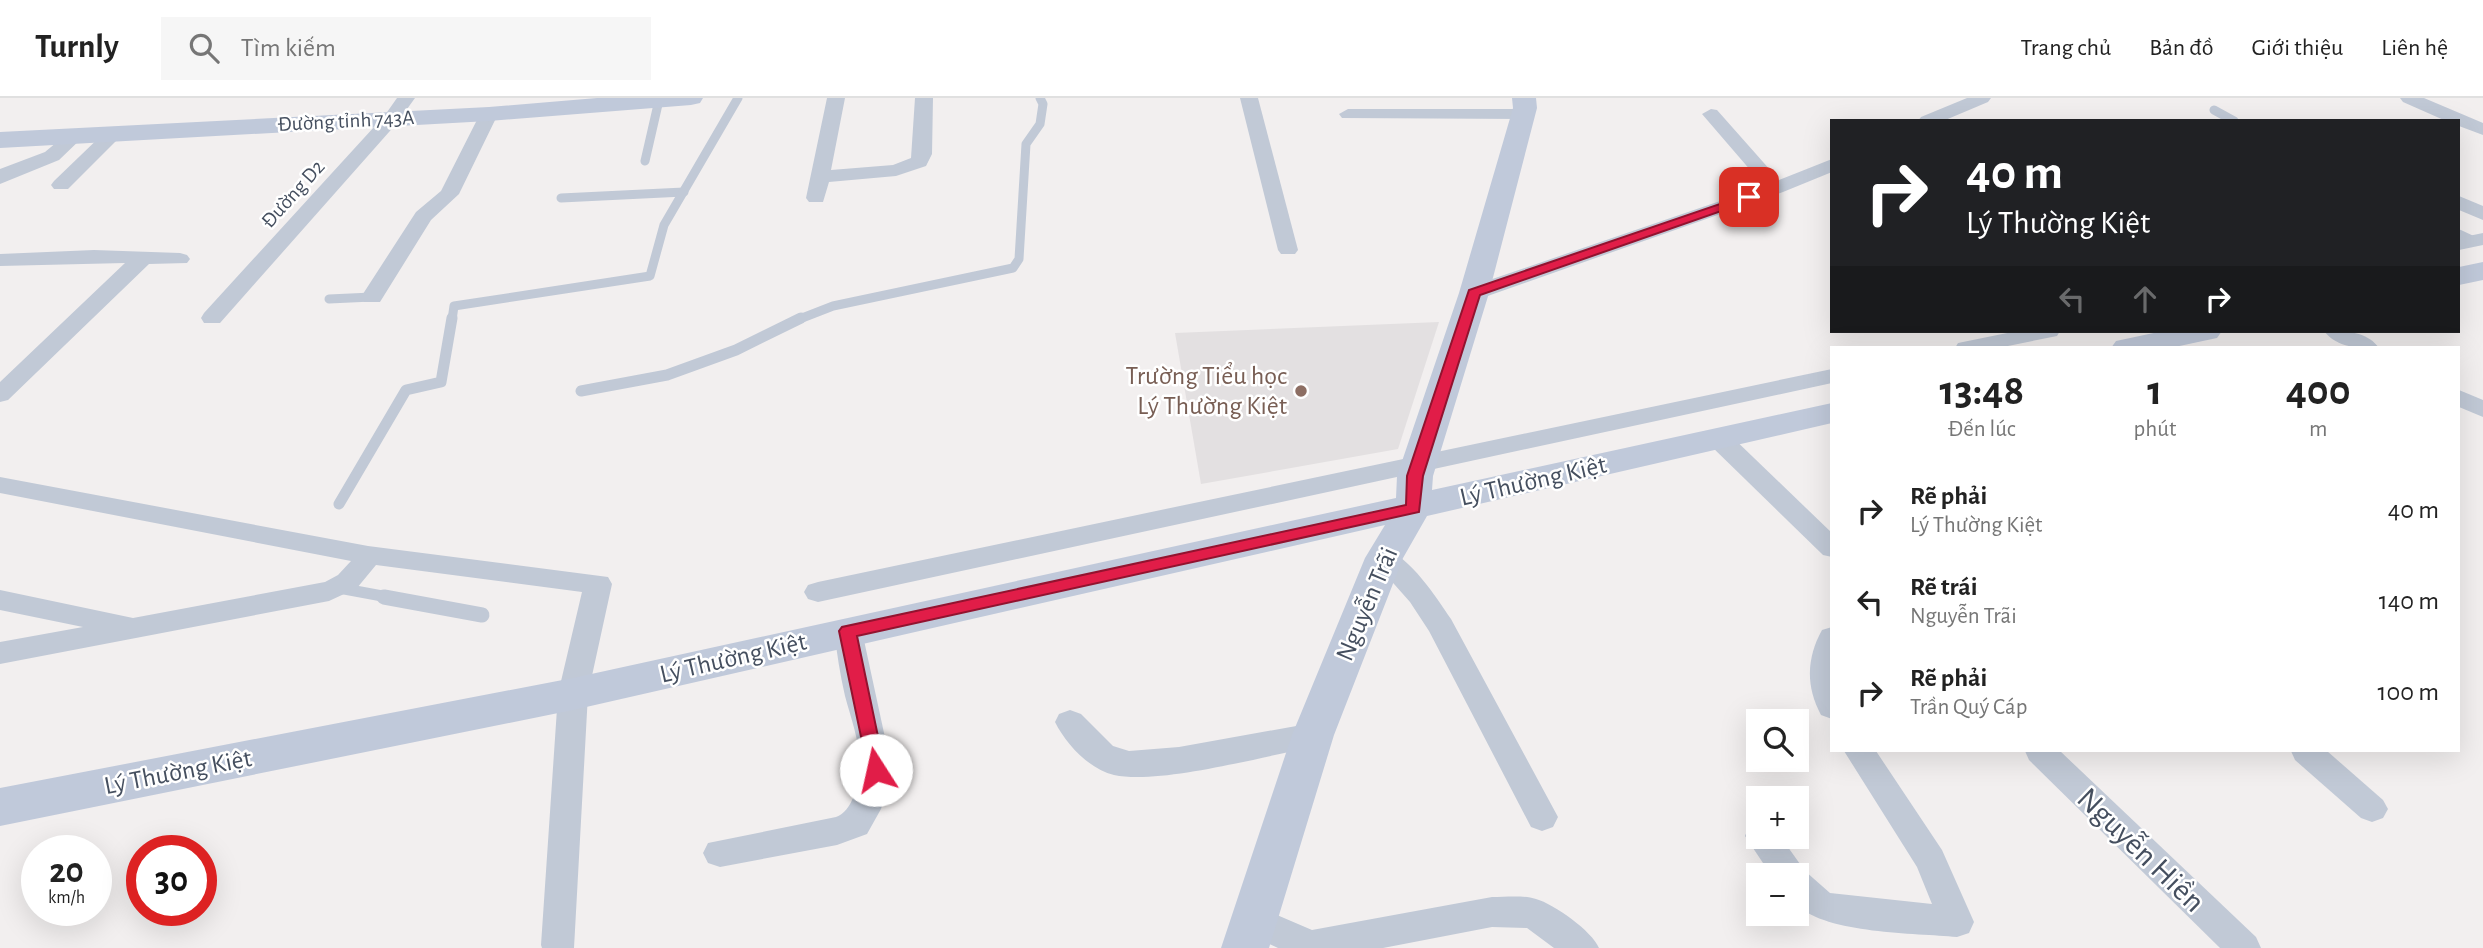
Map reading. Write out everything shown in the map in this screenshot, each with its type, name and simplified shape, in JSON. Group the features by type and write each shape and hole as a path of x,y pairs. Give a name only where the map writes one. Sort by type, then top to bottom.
{"main road":[{"name":"Đường tỉnh 743A","path":"0,140 489,114 623,100 691,98"},
{"name":"Nguyễn Trãi","path":"1249,934 1313,734 1384,558 1413,508 1415,476 1474,293 1523,106"},
{"path":"2460,276 2483,271"},
{"path":"2136,346 2197,333"},
{"name":"Lý Thường Kiệt","path":"0,807 573,694 1830,413"}],"street":[{"name":"Đường D2","path":"212,318 391,119 406,98"},
{"path":"816,198 836,98"},
{"path":"821,177 896,170 919,162 923,154 924,98"},
{"path":"1250,98 1288,250"},
{"path":"1933,119 1982,98"},
{"path":"2409,98 2458,119"},
{"path":"1348,114 1523,106"},
{"path":"372,297 423,216 449,194 489,114"},
{"path":"1711,114 1776,188"},
{"path":"2460,120 2483,130"},
{"path":"61,185 113,134"},
{"path":"0,178 12,170 52,156 75,136"},
{"path":"1474,293 1776,188 1830,165"},
{"path":"2460,202 2483,214"},
{"path":"0,260 94,257 180,259"},
{"path":"0,395 142,259"},
{"path":"1976,346 2039,333"},
{"path":"2339,333 2364,346"},
{"path":"818,592 1830,376"},
{"path":"2460,398 2483,410"},
{"path":"1718,438 1830,546"},
{"path":"0,485 368,555 598,584 573,694 558,945"},
{"path":"0,653 340,588 359,571 368,555"},
{"path":"1384,558 1420,595 1441,626 1542,817"},
{"path":"0,600 136,627"},
{"path":"720,853 811,838 849,828 859,820 872,787 875,755 857,683 848,631"},
{"path":"1830,645 1822,673 1823,687 1830,703"},
{"path":"1070,722 1103,755 1116,763 1158,762 1313,734"},
{"path":"1809,894 1819,904 1837,910 1957,922 1930,860 1860,752"},
{"name":"Nguyễn Hiền","path":"2041,752 2244,948"},
{"path":"2307,752 2372,809"},
{"path":"1249,934 1310,946 1492,912 1533,913 1582,948"}],"lane":[{"path":"339,504 406,390 441,382 454,306 650,276 664,225 738,98"},
{"path":"581,391 667,376 736,350 801,318 833,306 1013,268 1019,259 1026,144 1040,124 1043,104 1040,98"},
{"path":"645,161 659,100"},
{"path":"2214,110 2230,119"},
{"path":"561,198 684,192"},
{"path":"329,299 372,297"},
{"path":"340,588 482,615"}],"shaded area":[{"name":"Trường Tiểu học Lý Thường Kiệt","path":"1439,322 1398,449 1201,484 1175,333"}],"place":[{"name":"Trường Tiểu học Lý Thường Kiệt","path":"1301,391"}],"route":[{"path":"876,770 848,631 1413,508 1415,476 1474,293 1749,197"}]}
